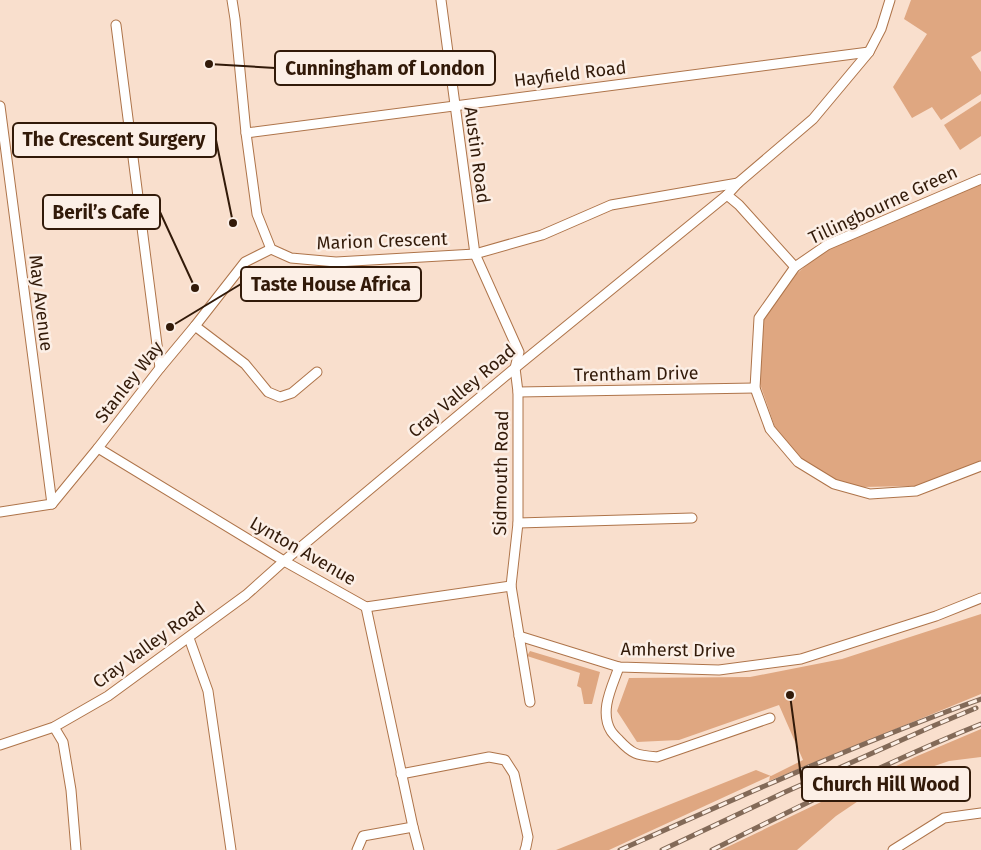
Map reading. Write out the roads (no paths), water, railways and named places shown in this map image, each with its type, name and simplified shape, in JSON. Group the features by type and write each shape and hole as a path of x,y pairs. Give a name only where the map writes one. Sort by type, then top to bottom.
{"street":[{"path":"232,0 246,133 258,214 271,248"},
{"name":"Austin Road","path":"441,0 475,254"},
{"name":"Cray Valley Road","path":"0,745 54,727 108,696 246,595 515,368 727,195 738,183 813,119 869,52 881,29 890,0"},
{"path":"116,25 160,368"},
{"name":"Hayfield Road","path":"246,133 869,52"},
{"name":"May Avenue","path":"0,106 52,504"},
{"name":"Tillingbourne Green","path":"981,179 827,245 795,267 759,318 755,388 770,429 798,462 834,484 870,494 916,491 981,466"},
{"name":"Marion Crescent","path":"271,248 291,258 336,262 475,254 542,235 611,205 738,183"},
{"path":"727,195 740,205 795,267"},
{"name":"Stanley Way","path":"52,504 160,368 196,326 245,262 271,248"},
{"name":"Sidmouth Road","path":"475,254 519,352 515,368 518,392 518,523 512,586 530,702"},
{"path":"196,326 245,364 268,392 280,397 292,393 317,372"},
{"name":"Trentham Drive","path":"518,392 755,388"},
{"name":"Lynton Avenue","path":"98,448 284,561 366,606 512,586"},
{"path":"0,512 52,504"},
{"path":"518,523 692,518"},
{"name":"Amherst Drive","path":"519,636 619,667 719,670 800,659 936,616 981,598"},
{"path":"366,606 401,774 420,850"},
{"path":"189,638 208,691 231,850"},
{"path":"619,667 606,706 606,718 611,732 628,749 638,755 657,756 770,718"},
{"path":"54,727 63,742 71,790 76,850"},
{"path":"401,774 489,757 505,760 514,774 528,837 525,850"},
{"path":"894,850 944,818 981,813"},
{"path":"357,850 363,836 413,827"}],"railway":[{"path":"620,850 844,752 981,699"},
{"path":"662,850 783,793 976,708"},
{"path":"712,850 879,769 981,724"}],"place":[{"name":"Cunningham of London","path":"209,64"},
{"name":"The Crescent Surgery","path":"233,223"},
{"name":"Beril’s Cafe","path":"195,288"},
{"name":"Taste House Africa","path":"170,327"},
{"name":"Church Hill Wood","path":"790,695"}]}
